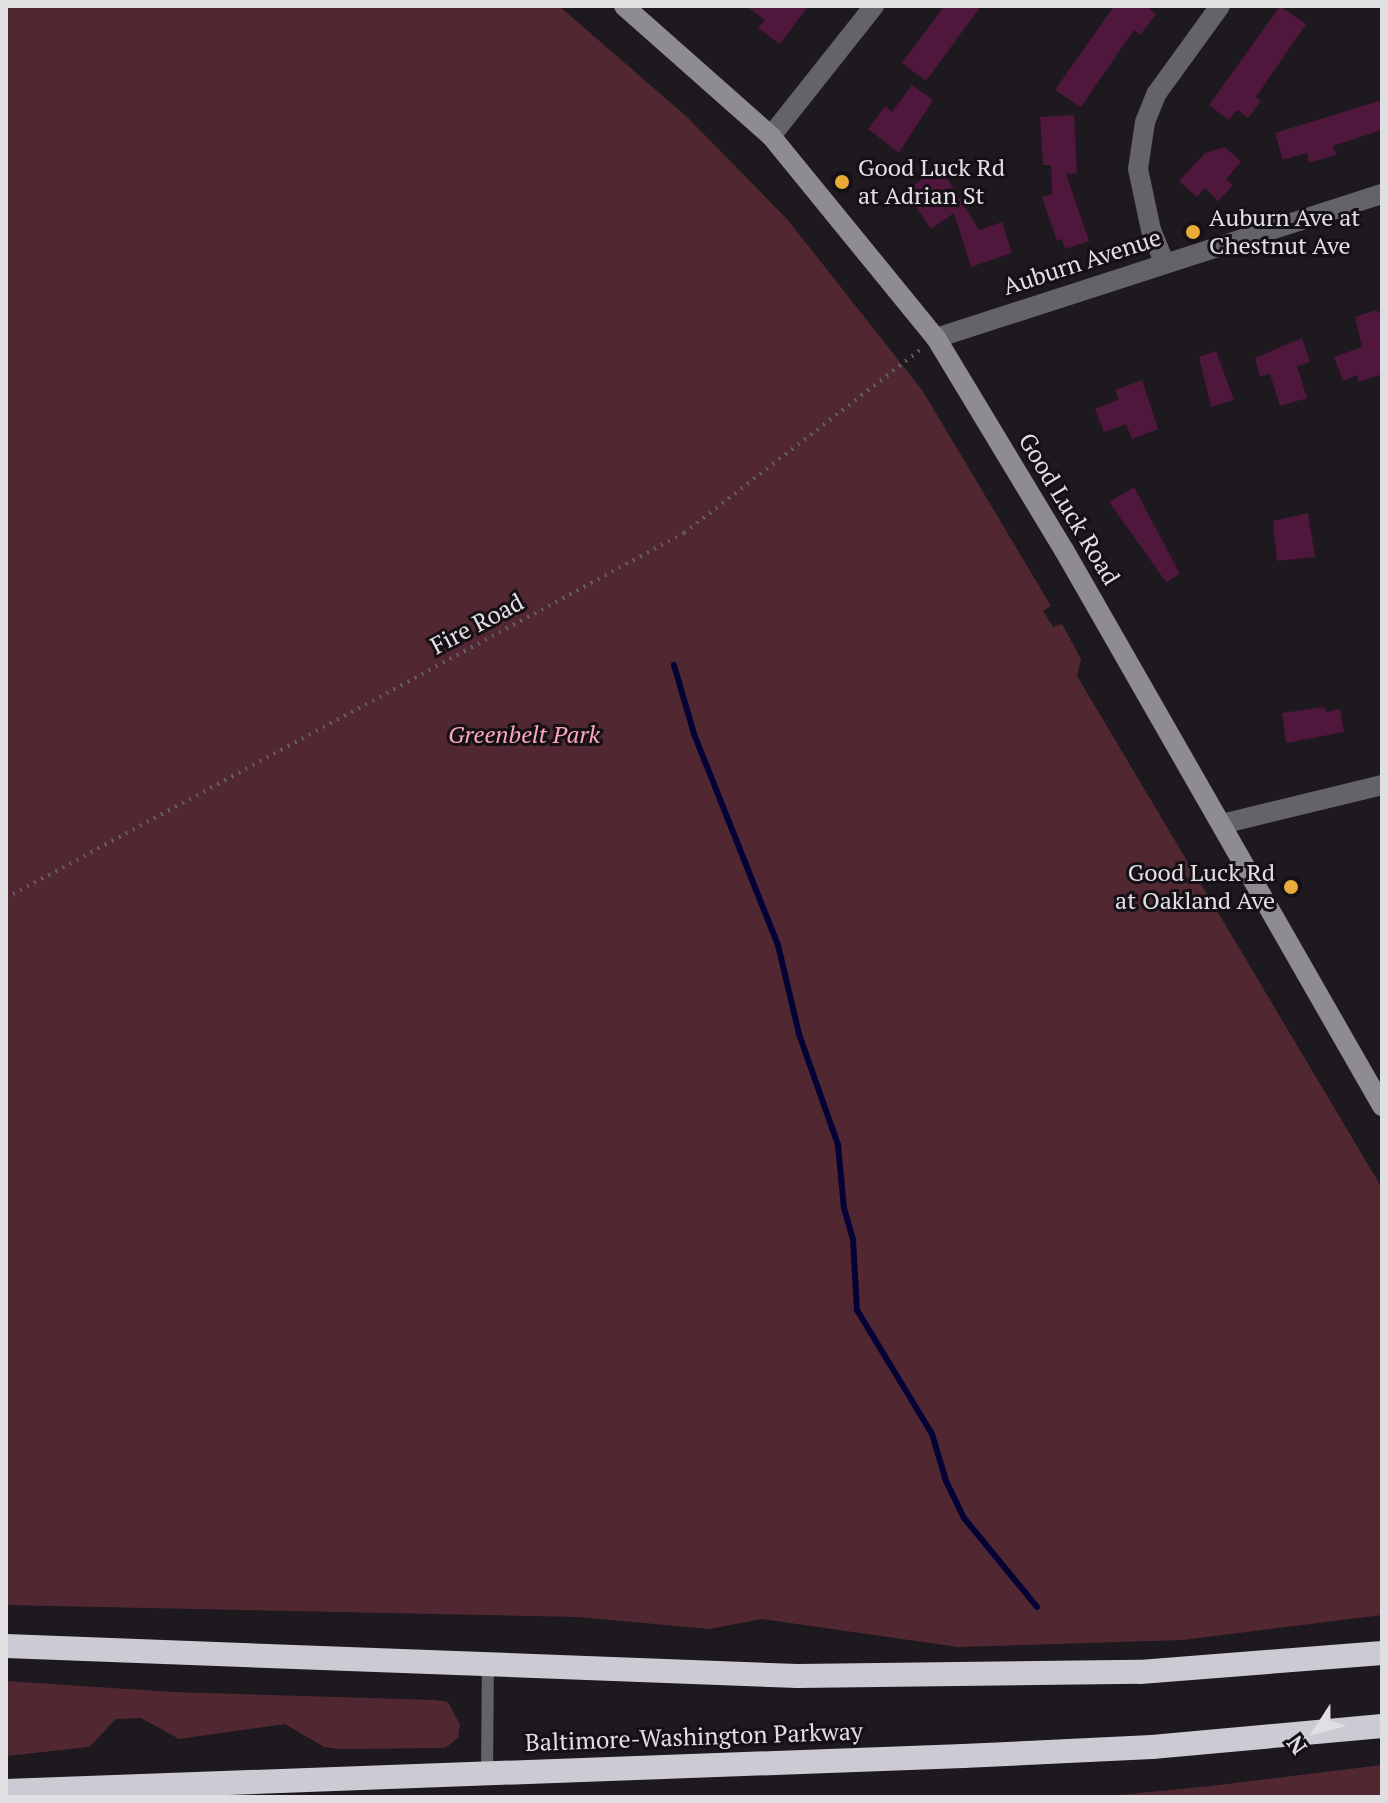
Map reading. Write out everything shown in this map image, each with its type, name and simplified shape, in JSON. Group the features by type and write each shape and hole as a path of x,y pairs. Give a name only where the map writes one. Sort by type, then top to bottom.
{"highway":[{"path":"6,1646 797,1676 1140,1672 1382,1653"},
{"name":"Baltimore-Washington Parkway","path":"6,1791 1073,1751 1382,1726"}],"main road":[{"name":"Good Luck Road","path":"624,6 771,136 936,338 1222,824 1382,1106"}],"street":[{"path":"771,136 874,6"},
{"path":"1164,262 1151,230 1138,169 1145,122 1157,93 1220,6"},
{"name":"Auburn Avenue","path":"936,338 1382,194"},
{"path":"1222,824 1382,785"}],"lane":[{"path":"487,1771 488,1662"}],"path":[{"name":"Fire Road","path":"6,898 684,533 936,338"}],"green space":[{"name":"Greenbelt Park","path":"6,6 559,6 686,116 787,219 922,390 1051,606 1043,611 1053,627 1062,624 1081,659 1077,676 1382,1188 1382,1615 1183,1640 958,1647 762,1619 709,1629 578,1617 6,1605"},
{"path":"6,1681 173,1692 435,1700 448,1702 460,1725 458,1738 445,1748 339,1749 324,1747 285,1724 179,1739 141,1718 116,1719 89,1747 6,1756"},
{"path":"1382,1765 1382,1797 1098,1797 1211,1786"}],"building":[{"path":"746,6 808,6 780,44 758,28 765,20"},
{"path":"944,6 981,6 926,81 902,63"},
{"path":"1114,6 1146,6 1156,14 1140,35 1134,30 1081,107 1055,90"},
{"path":"1280,6 1306,24 1256,97 1261,101 1248,118 1237,110 1229,120 1209,105"},
{"path":"912,85 933,100 899,153 868,129 885,106 892,112"},
{"path":"1382,100 1382,130 1333,146 1336,155 1309,163 1307,153 1283,160 1275,133"},
{"path":"1074,115 1077,173 1066,174 1089,241 1065,249 1062,239 1057,241 1042,197 1052,194 1051,165 1043,165 1040,117"},
{"path":"1225,147 1241,162 1226,179 1233,185 1218,201 1205,188 1197,197 1179,181 1205,153"},
{"path":"940,167 979,230 1002,222 1012,253 971,267 954,213 931,229 905,191"},
{"path":"1376,310 1382,315 1382,374 1359,382 1357,375 1343,381 1334,357 1362,347 1355,317"},
{"path":"1302,338 1310,362 1297,366 1307,398 1280,406 1270,374 1260,376 1255,358"},
{"path":"1216,351 1234,400 1211,407 1199,357"},
{"path":"1142,380 1158,429 1132,439 1126,424 1104,432 1095,409 1119,399 1115,390"},
{"path":"1134,487 1180,574 1166,582 1109,502"},
{"path":"1308,513 1315,557 1277,561 1273,521"},
{"path":"1325,707 1326,712 1340,709 1344,732 1286,743 1282,713"}],"waterway":[{"path":"674,665 694,734 778,945 799,1034 838,1145 844,1208 853,1239 857,1310 932,1434 946,1481 964,1518 1037,1607"}],"place":[{"name":"Good Luck Rd at Adrian St","path":"842,182"},
{"name":"Auburn Ave at Chestnut Ave","path":"1193,232"},
{"name":"Good Luck Rd at Oakland Ave","path":"1291,887"}]}
